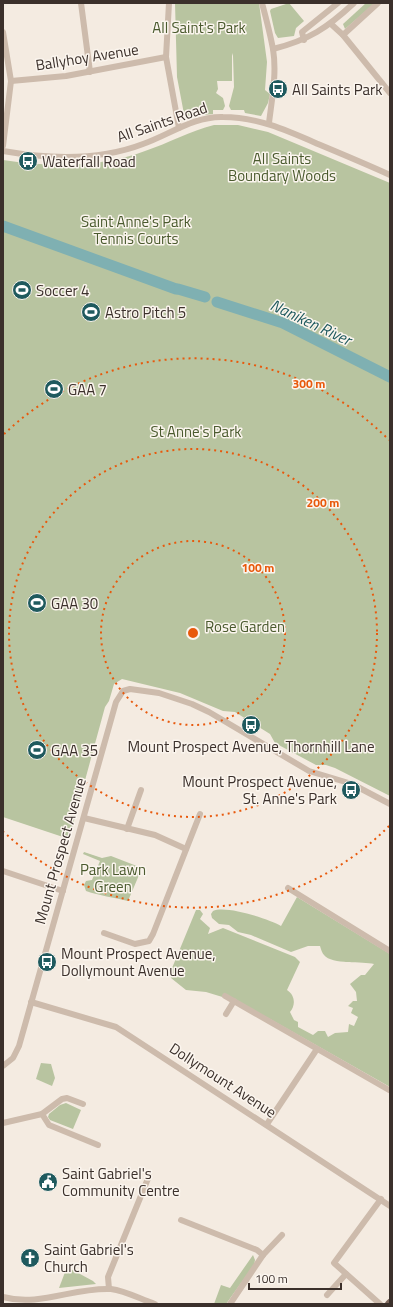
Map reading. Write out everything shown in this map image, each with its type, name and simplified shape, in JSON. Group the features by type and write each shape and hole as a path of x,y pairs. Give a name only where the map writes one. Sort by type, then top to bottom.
{"street":[{"path":"81,3 90,72"},
{"path":"169,3 166,56 179,128"},
{"path":"262,3 273,49 274,80 269,123"},
{"path":"304,40 302,32 338,3"},
{"path":"273,49 304,40 331,24 354,3"},
{"path":"343,34 378,3"},
{"path":"331,24 343,34 390,93"},
{"path":"3,32 11,81 3,146"},
{"name":"Ballyhoy Avenue","path":"11,81 66,76 166,56"},
{"name":"All Saints Road","path":"3,151 41,156 95,155 142,145 200,120 221,116 269,123 390,175"},
{"name":"Mount Prospect Avenue","path":"3,1066 13,1058 19,1046 116,702 123,691 130,689 159,694 192,704 309,771 352,784 390,804"},
{"path":"127,829 141,790"},
{"path":"104,932 135,944 142,944 149,941 200,814"},
{"path":"84,818 155,836 186,849"},
{"path":"3,871 63,891"},
{"path":"288,888 390,951"},
{"path":"225,996 389,1090"},
{"name":"Dollymount Avenue","path":"31,1002 116,1027 267,1124 390,1206"},
{"path":"226,1014 234,1002"},
{"path":"267,1124 317,1049"},
{"path":"370,1088 374,1082"},
{"path":"3,1123 42,1114 62,1099 67,1098 83,1104"},
{"path":"42,1114 49,1125 98,1145"},
{"path":"109,1289 108,1277 149,1176"},
{"path":"380,1304 334,1263 381,1199"},
{"path":"182,1220 257,1250 263,1256"},
{"path":"230,1304 263,1256 282,1234"},
{"path":"327,1295 346,1274"},
{"path":"3,1297 25,1301 109,1289 127,1293 155,1304"}],"green space":[{"name":"All Saint's Park","path":"175,3 259,3 267,62 265,90 270,94 268,103 261,116 245,113 244,110 231,110 229,106 234,87 232,53 232,81 217,81 218,89 216,93 223,98 225,106 223,110 213,110 213,114 203,115 200,113 188,116 184,114 177,77"},
{"path":"289,3 304,21 296,28 294,36 278,38 275,33 270,11 271,9"},
{"path":"366,3 375,3 345,29 343,24"},
{"name":"St Anne's Park","path":"214,125 238,125 268,132 390,183 390,796 335,768 326,765 316,765 275,743 270,734 235,712 223,711 180,693 122,679 114,684 109,701 105,707 69,839 3,817 3,160 57,165 111,161 128,157 196,130"},
{"name":"Park Lawn Green","path":"84,852 102,858 111,856 142,868 128,901 86,891 84,885 86,881 92,880 100,861 83,854"},
{"path":"297,897 390,954 390,1087 270,1019 229,999 206,992 186,990 171,978 170,973 196,910 200,910 203,914 200,919 210,928 208,934 223,928 295,957 300,962 287,990 290,992 294,1000 290,1012 294,1020 298,1022 298,1027 313,1035 318,1031 325,1031 328,1037 335,1033 348,1032 349,1024 354,1026 358,1017 351,1013 353,1008 348,1006 353,1001 357,1001 356,992 350,984 361,975 365,975 374,964 340,961 328,958 322,952 320,946 308,946 291,952 251,935 238,932 229,925 219,924 212,918 211,914 213,911 219,910 237,911 281,926"},
{"path":"41,1063 51,1064 55,1078 52,1086 36,1079"},
{"path":"66,1103 81,1110 73,1129 50,1120 48,1117 49,1114 60,1105"},
{"path":"253,1255 255,1260 254,1265 226,1304 214,1304 221,1285 230,1288"},
{"path":"67,1267 93,1281 96,1284 59,1288"}],"waterway":[{"path":"3,226 176,289"},
{"path":"178,289 205,297"},
{"name":"Naniken River","path":"217,302 283,323 390,377"}],"place":[{"name":"All Saints Park","path":"278,89"},
{"name":"Waterfall Road","path":"28,161"},
{"name":"Soccer 4","path":"22,290"},
{"name":"Astro Pitch 5","path":"91,312"},
{"name":"GAA 7","path":"54,389"},
{"name":"GAA 30","path":"37,603"},
{"name":"Mount Prospect Avenue, Thornhill Lane","path":"251,725"},
{"name":"GAA 35","path":"37,750"},
{"name":"Mount Prospect Avenue, St. Anne's Park","path":"351,790"},
{"name":"Mount Prospect Avenue, Dollymount Avenue","path":"47,962"},
{"name":"Saint Gabriel's Community Centre","path":"48,1182"},
{"name":"Saint Gabriel's Church","path":"30,1258"}],"park label":[{"name":"All Saints Boundary Woods","path":"282,166"},
{"name":"Saint Anne's Park Tennis Courts","path":"136,230"},
{"name":"Rose Garden","path":"245,626"}]}
